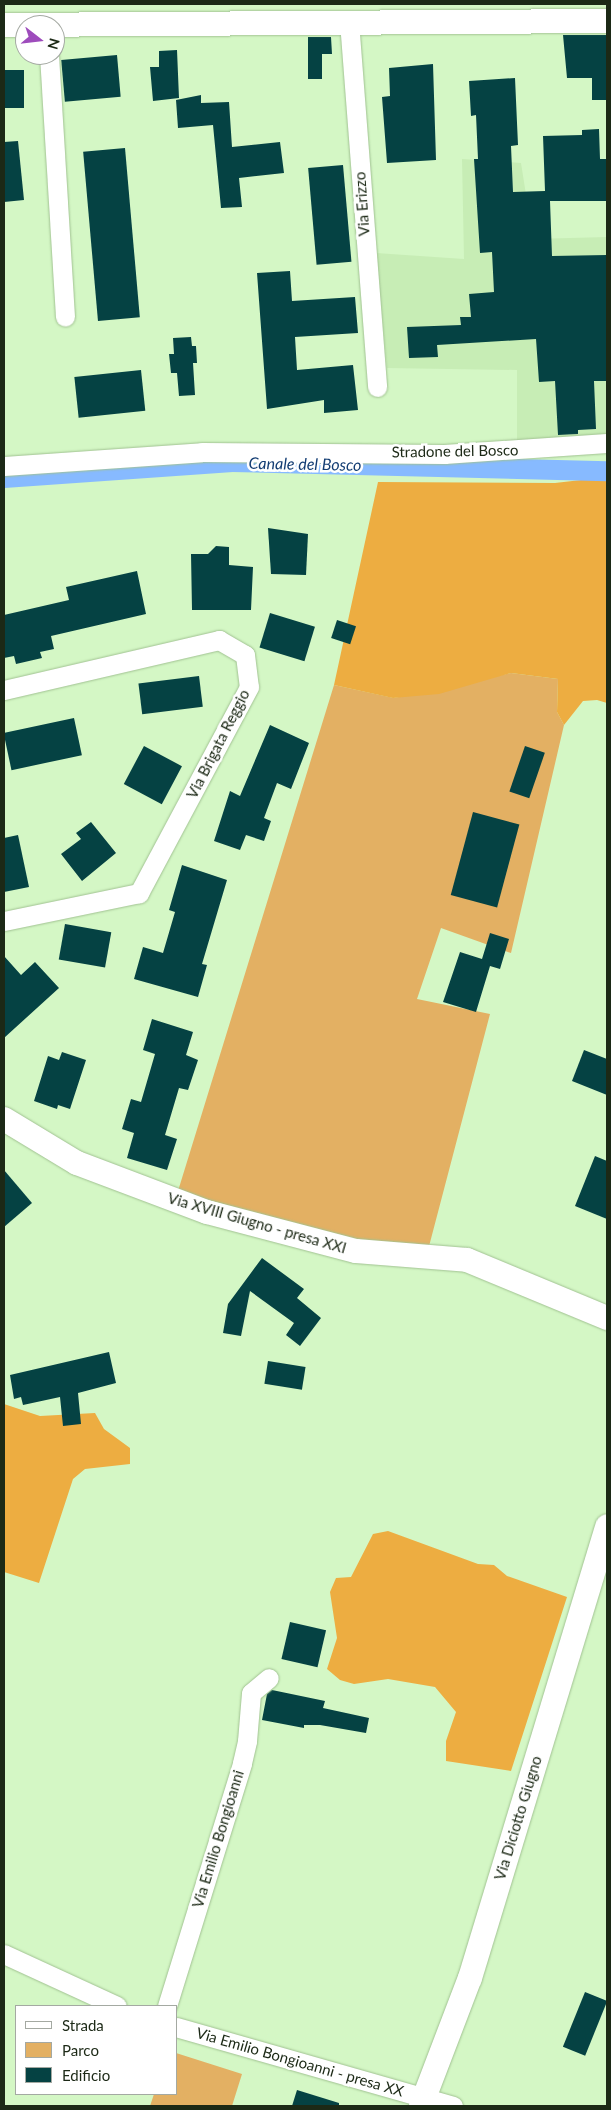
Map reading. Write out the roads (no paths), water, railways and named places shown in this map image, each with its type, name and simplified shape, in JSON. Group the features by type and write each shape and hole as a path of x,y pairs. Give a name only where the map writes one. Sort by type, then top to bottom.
{"main road":[{"path":"65,25 349,20 607,21"},
{"name":"Via XVIII Giugno - presa XXI","path":"4,1119 78,1163 207,1212 356,1251 467,1260 607,1318"},
{"name":"Via Diciotto Giugno","path":"423,2102 470,1978 607,1526"}],"street":[{"name":"Via Erizzo","path":"349,20 377,388"},
{"path":"50,65 65,316"},
{"name":"Stradone del Bosco","path":"4,466 202,452 444,454 607,443"},
{"name":"Via Brigata Reggio","path":"4,690 218,640 245,654 249,687 139,893 4,921"},
{"name":"Via Emilio Bongioanni","path":"167,2005 242,1763 248,1740 251,1693 269,1678"},
{"path":"4,1954 115,2005"},
{"name":"Via Emilio Bongioanni - presa XX","path":"178,2028 423,2102 453,2106"}],"waterway":[{"name":"Canale del Bosco","path":"4,478 232,462 607,471"}]}
